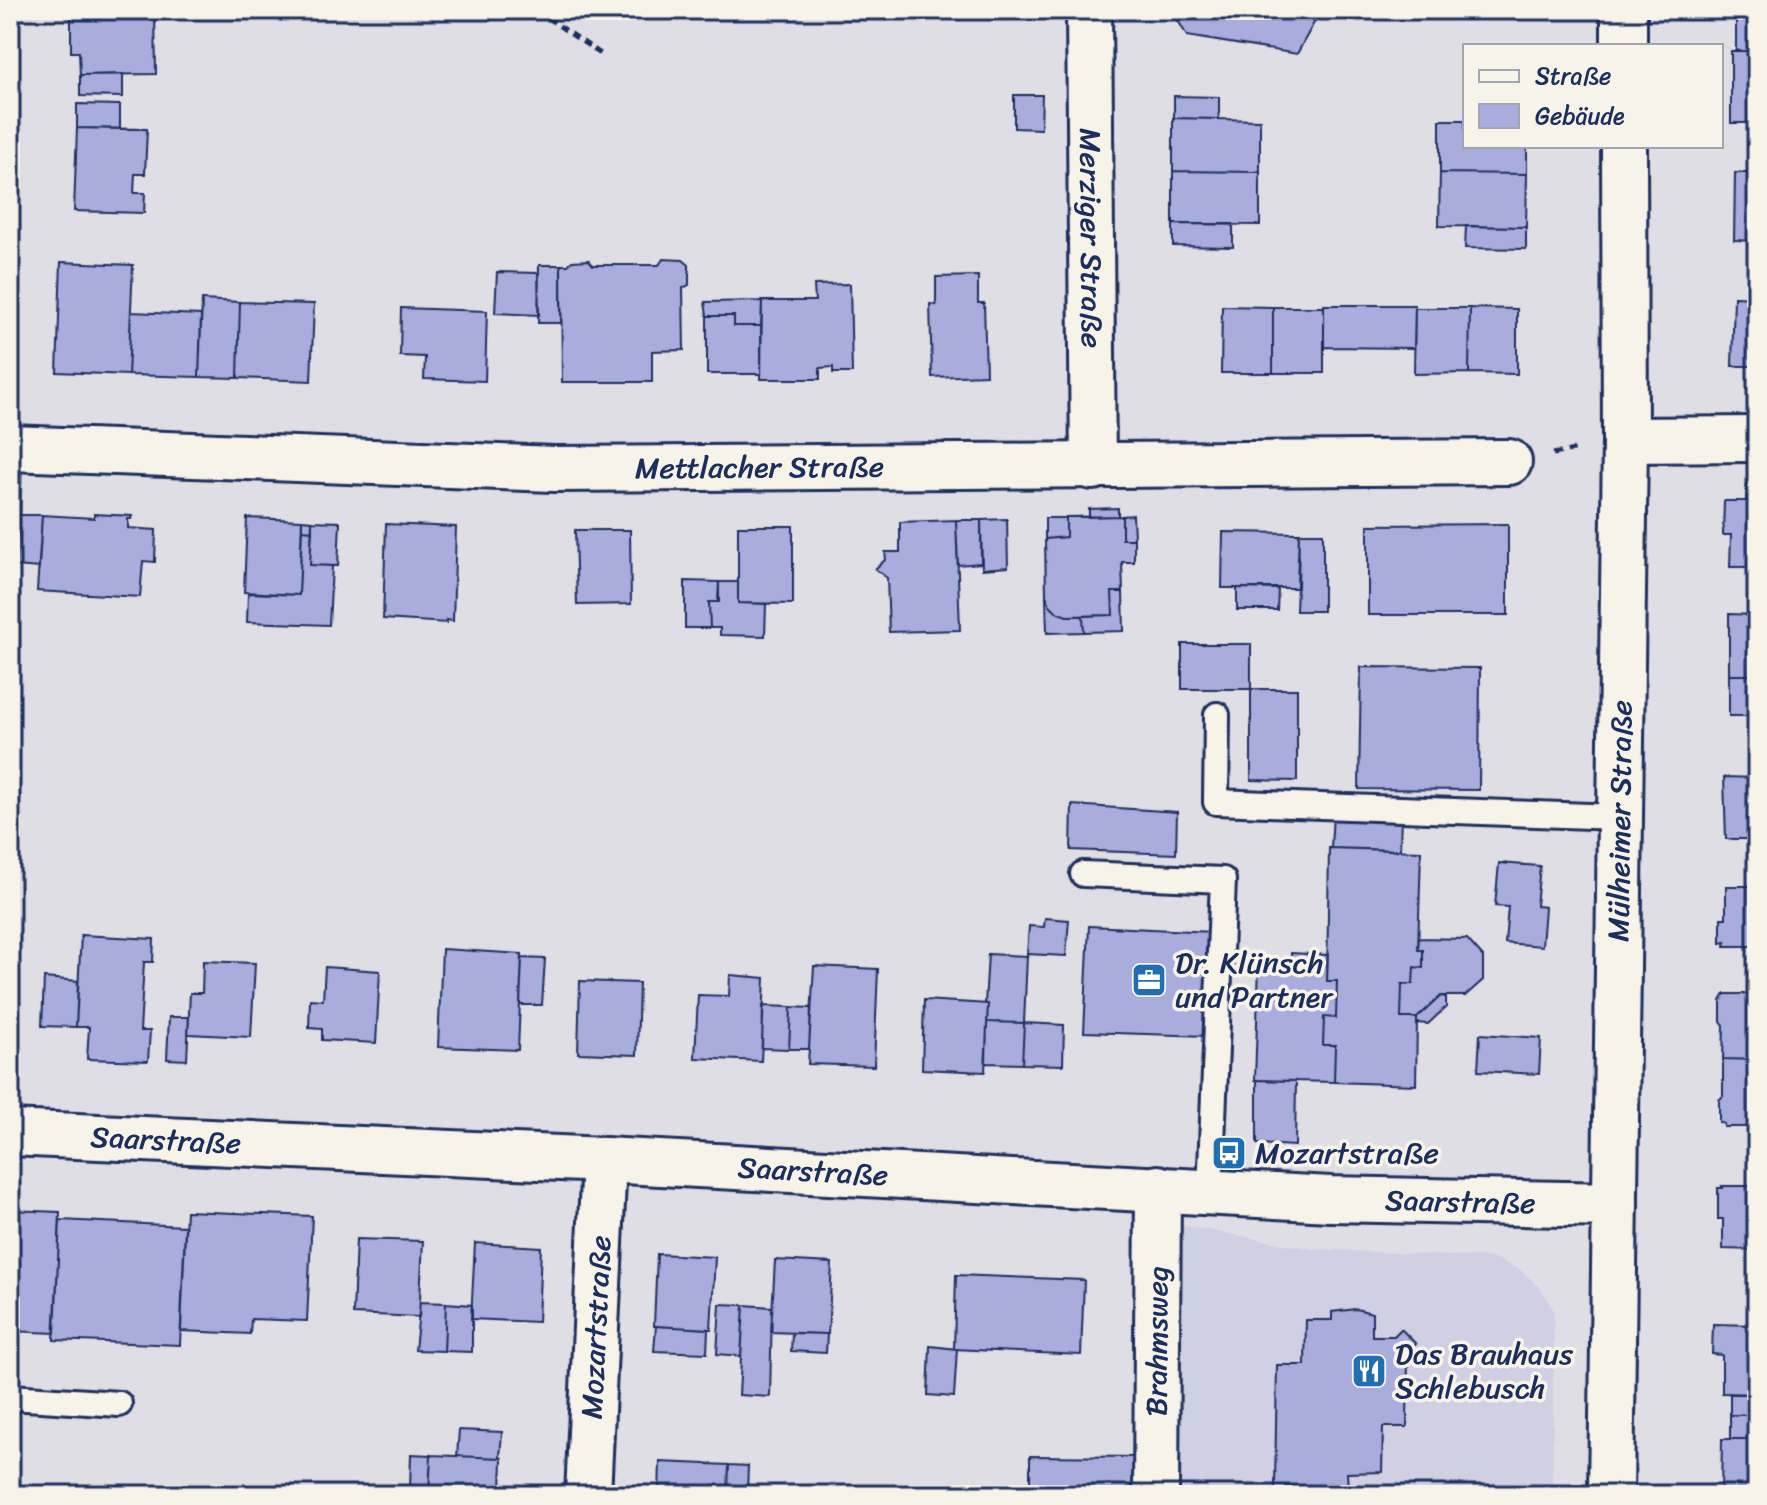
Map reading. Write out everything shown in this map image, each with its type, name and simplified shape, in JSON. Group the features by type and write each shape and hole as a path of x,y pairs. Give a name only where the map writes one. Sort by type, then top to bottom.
{"street":[{"name":"Merziger Straße","path":"1089,10 1093,467"},
{"path":"1624,10 1624,44"},
{"name":"Mülheimer Straße","path":"1611,1495 1625,440 1624,148"},
{"path":"1625,440 1757,439"},
{"name":"Mettlacher Straße","path":"10,448 554,469 1509,462"},
{"name":"Saarstraße","path":"10,1133 604,1160 1331,1199 1615,1205"},
{"name":"Mozartstraße","path":"588,1495 604,1160"},
{"name":"Brahmsweg","path":"1156,1495 1158,1188"}],"lane":[{"path":"1217,715 1216,802 1618,817"},
{"path":"1083,874 1223,880 1210,1191"},
{"path":"10,1397 119,1404"}],"path":[{"path":"536,10 605,57"},
{"path":"1509,462 1625,440"}],"shaded area":[{"path":"1175,1224 1312,1249 1493,1258 1519,1269 1540,1287 1554,1311 1552,1495 1173,1495"}],"green space":[{"path":"10,468 22,469 20,521 10,520"}],"building":[{"path":"99,10 155,10 156,74 80,75 79,52 71,52 71,17 99,16"},
{"path":"1172,10 1321,10 1297,54 1187,36"},
{"path":"1736,10 1757,10 1757,51 1736,51"},
{"path":"1731,51 1757,51 1757,123 1731,123"},
{"path":"123,74 123,97 80,96 80,75"},
{"path":"1014,95 1042,95 1041,129 1014,128"},
{"path":"1174,96 1219,97 1219,119 1174,118"},
{"path":"77,104 120,105 120,129 77,128"},
{"path":"1173,118 1260,120 1260,172 1173,171"},
{"path":"1440,120 1463,120 1463,148 1527,148 1527,174 1440,173"},
{"path":"77,128 147,129 145,174 135,174 134,193 145,193 144,213 74,211"},
{"path":"1173,171 1260,172 1260,225 1173,224"},
{"path":"1440,173 1527,174 1526,227 1439,226"},
{"path":"1735,173 1757,173 1757,241 1734,240"},
{"path":"1173,224 1233,224 1233,247 1173,246"},
{"path":"1466,226 1526,227 1526,249 1465,248"},
{"path":"663,259 683,260 689,265 689,285 683,288 684,350 652,351 652,382 562,382 561,265 589,260 593,265 659,265"},
{"path":"61,262 133,265 128,375 57,372"},
{"path":"539,265 561,265 561,323 538,323"},
{"path":"497,272 538,273 539,315 495,313"},
{"path":"978,276 978,303 984,303 986,375 932,377 930,304 936,305 936,277"},
{"path":"850,284 852,373 833,373 833,367 820,368 820,379 761,379 762,301 815,301 814,285"},
{"path":"1734,297 1757,298 1757,366 1732,366"},
{"path":"202,300 240,302 238,378 199,377"},
{"path":"762,301 761,326 734,326 734,316 707,316 705,302"},
{"path":"240,302 314,304 311,381 238,378"},
{"path":"1324,305 1415,305 1414,348 1324,347"},
{"path":"1222,306 1273,307 1273,373 1221,373"},
{"path":"1273,307 1324,307 1324,373 1273,373"},
{"path":"401,308 487,311 485,381 424,379 425,357 400,356"},
{"path":"1415,308 1470,308 1469,373 1414,374"},
{"path":"1470,308 1517,309 1517,374 1469,373"},
{"path":"131,312 201,315 199,377 128,375"},
{"path":"707,316 734,316 734,326 761,326 761,374 707,374"},
{"path":"1747,485 1757,485 1757,567 1730,567 1731,535 1723,535 1724,501 1746,501"},
{"path":"1118,508 1118,516 1089,517 1089,509"},
{"path":"94,514 132,516 128,519 128,528 156,530 155,562 143,561 140,597 37,591 42,515 94,518"},
{"path":"19,515 42,515 39,568 16,566"},
{"path":"1133,515 1134,539 1122,539 1122,516"},
{"path":"1122,516 1122,539 1134,539 1134,562 1122,562 1123,592 1112,592 1113,615 1067,616 1058,613 1046,595 1045,539 1066,537 1066,517"},
{"path":"247,518 302,520 299,595 244,592"},
{"path":"1045,518 1066,518 1066,537 1045,539"},
{"path":"1007,519 1008,567 982,569 981,520"},
{"path":"302,520 312,521 312,531 302,530"},
{"path":"956,520 960,630 889,632 887,578 875,569 886,559 885,552 900,552 900,522"},
{"path":"956,520 981,520 981,563 958,565"},
{"path":"312,521 340,522 338,566 310,565"},
{"path":"386,524 456,527 453,621 383,619"},
{"path":"1508,524 1508,615 1368,615 1368,525"},
{"path":"738,526 793,526 793,604 738,603"},
{"path":"302,530 312,531 310,565 332,566 329,625 247,622 248,593 299,595"},
{"path":"575,530 630,530 631,604 577,605"},
{"path":"1223,532 1299,533 1298,588 1222,588"},
{"path":"1299,533 1323,533 1323,611 1296,611"},
{"path":"685,581 719,582 718,602 709,602 710,628 685,628"},
{"path":"719,582 738,582 738,603 766,604 765,636 720,635 720,628 710,628 709,602 719,602"},
{"path":"10,584 13,584 10,632"},
{"path":"1237,588 1278,589 1277,610 1237,610"},
{"path":"1112,592 1123,592 1124,631 1084,632 1083,616 1113,615"},
{"path":"1046,595 1058,613 1083,616 1084,632 1047,633"},
{"path":"1729,614 1757,615 1757,675 1729,675"},
{"path":"1182,644 1251,644 1251,689 1182,689"},
{"path":"1361,667 1480,668 1479,790 1359,789"},
{"path":"1729,675 1757,675 1757,716 1729,716"},
{"path":"1251,689 1297,689 1297,781 1251,780"},
{"path":"1724,777 1757,778 1757,839 1726,839"},
{"path":"1072,805 1177,812 1176,854 1071,850"},
{"path":"1333,813 1401,814 1400,850 1331,848"},
{"path":"1329,848 1421,851 1418,950 1423,950 1423,968 1414,967 1413,984 1402,984 1401,1018 1417,1018 1416,1085 1334,1082 1335,1045 1323,1045 1324,1017 1336,1018 1337,981 1327,981"},
{"path":"1499,863 1540,866 1536,906 1545,907 1542,946 1505,943 1508,907 1495,906"},
{"path":"1726,886 1757,886 1757,946 1725,946 1726,942 1721,943 1721,918 1726,918"},
{"path":"1045,918 1069,920 1066,956 1027,954 1029,926 1044,927"},
{"path":"1089,926 1212,932 1208,1036 1084,1032"},
{"path":"81,935 154,939 153,962 144,962 140,1031 150,1031 148,1061 87,1059 89,1027 76,1027"},
{"path":"1419,938 1467,939 1483,957 1483,980 1465,996 1441,996 1417,1018 1401,1018 1402,984 1413,984 1414,967 1423,968 1423,950 1418,950"},
{"path":"442,949 522,954 518,1050 438,1047"},
{"path":"1291,953 1328,955 1327,981 1337,981 1336,1018 1324,1017 1323,1045 1335,1045 1334,1082 1255,1080 1259,964 1291,965"},
{"path":"988,954 1027,956 1024,1023 987,1022"},
{"path":"10,955 14,955 12,1026 10,1025"},
{"path":"522,958 545,959 542,1005 520,1005"},
{"path":"203,961 255,963 251,1037 188,1034 190,993 202,993"},
{"path":"814,966 878,969 874,1066 808,1064"},
{"path":"325,967 380,971 376,1043 322,1040 322,1029 309,1028 310,999 323,1000"},
{"path":"730,975 765,978 761,1061 695,1058 698,995 729,996"},
{"path":"44,978 78,981 76,1027 42,1026"},
{"path":"580,981 639,983 637,1055 578,1053"},
{"path":"1725,994 1757,994 1757,1060 1723,1059 1721,1001"},
{"path":"1441,996 1446,997 1446,1007 1428,1024 1417,1023 1417,1018"},
{"path":"924,1000 988,1004 985,1072 922,1069"},
{"path":"763,1006 791,1007 789,1049 762,1048"},
{"path":"791,1007 811,1008 809,1049 789,1049"},
{"path":"169,1017 189,1017 187,1060 167,1059"},
{"path":"987,1022 1024,1023 1022,1064 986,1063"},
{"path":"1024,1023 1064,1025 1063,1065 1022,1064"},
{"path":"1480,1034 1541,1038 1539,1074 1478,1071"},
{"path":"1723,1059 1757,1060 1757,1127 1724,1127 1719,1122"},
{"path":"1257,1080 1296,1081 1295,1146 1257,1144"},
{"path":"1757,1186 1757,1250 1723,1249 1723,1219 1718,1219 1718,1188"},
{"path":"10,1210 60,1212 55,1333 10,1331"},
{"path":"186,1211 312,1216 307,1321 251,1319 250,1334 181,1331"},
{"path":"60,1220 185,1226 180,1345 54,1340"},
{"path":"356,1239 423,1241 419,1317 353,1314"},
{"path":"475,1243 541,1247 538,1322 471,1319"},
{"path":"657,1254 715,1257 711,1329 654,1326"},
{"path":"775,1260 832,1263 828,1334 771,1332"},
{"path":"956,1275 1084,1280 1081,1355 954,1349"},
{"path":"420,1302 446,1303 444,1351 415,1350"},
{"path":"446,1303 472,1305 472,1352 444,1351"},
{"path":"720,1304 744,1305 741,1356 717,1354"},
{"path":"744,1305 772,1307 770,1397 739,1395"},
{"path":"1356,1309 1372,1313 1372,1336 1394,1336 1401,1329 1416,1344 1408,1352 1407,1427 1383,1427 1382,1472 1347,1473 1348,1488 1275,1486 1277,1365 1305,1365 1306,1320 1332,1320 1332,1312"},
{"path":"1713,1324 1757,1325 1757,1394 1722,1393 1722,1355 1712,1354"},
{"path":"656,1326 708,1329 707,1353 654,1351"},
{"path":"792,1333 827,1334 826,1353 791,1351"},
{"path":"930,1346 957,1349 954,1397 928,1395"},
{"path":"1730,1394 1757,1394 1757,1415 1730,1415"},
{"path":"1730,1415 1757,1415 1757,1439 1730,1439"},
{"path":"459,1430 502,1432 500,1458 457,1456"},
{"path":"1722,1439 1757,1439 1757,1495 1721,1495"},
{"path":"411,1454 431,1455 429,1490 410,1490"},
{"path":"431,1455 502,1458 501,1495 429,1495"},
{"path":"1030,1456 1140,1457 1139,1495 1030,1495"},
{"path":"660,1462 729,1465 728,1493 747,1495 659,1495"},
{"path":"729,1465 748,1466 747,1494 728,1493"},
{"path":"896,1485 923,1486 923,1495 895,1495"},
{"path":"410,1490 429,1490 429,1495 410,1495"}],"place":[{"name":"Dr. Klünsch und Partner","path":"1149,980"},
{"name":"Mozartstraße","path":"1229,1153"},
{"name":"Das Brauhaus Schlebusch","path":"1369,1371"}]}
